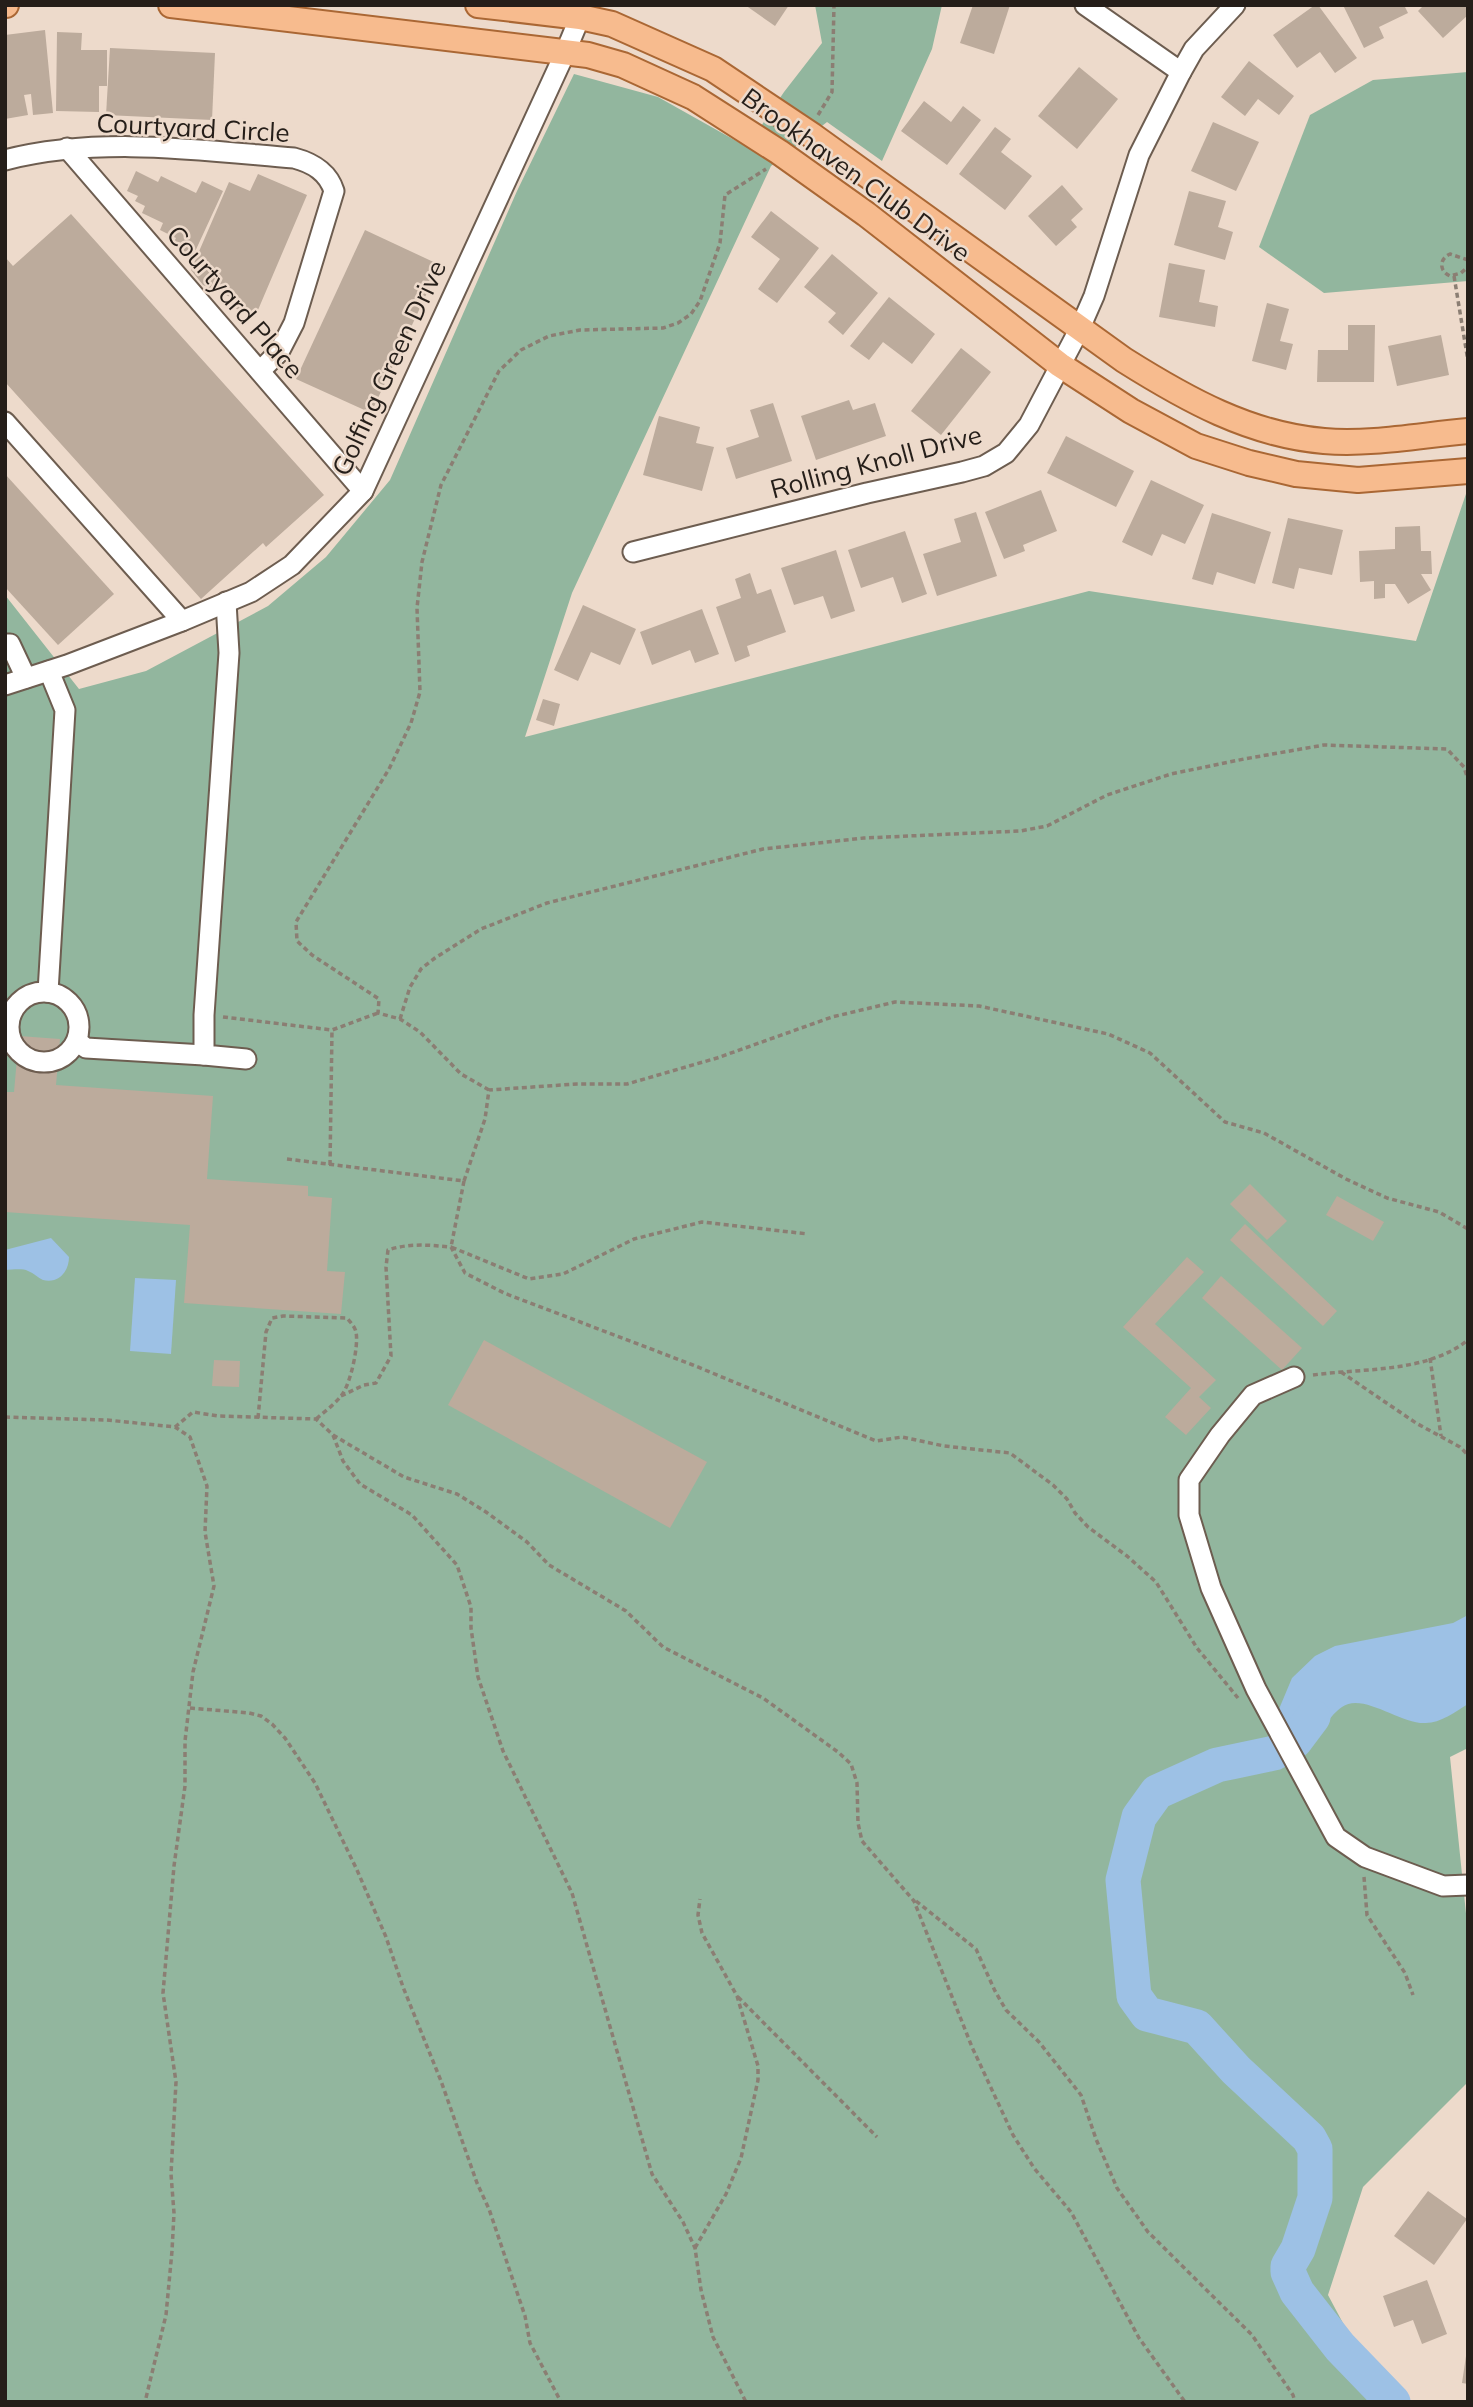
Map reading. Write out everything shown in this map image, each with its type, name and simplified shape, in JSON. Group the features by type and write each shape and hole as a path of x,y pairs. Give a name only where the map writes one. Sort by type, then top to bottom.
{"main road":[{"name":"Brookhaven Club Drive","path":"171,5 225,8 588,55 623,65 694,97 785,156 866,214 1060,365 1131,411 1196,446 1296,474 1358,480 1462,472"},
{"name":"Brookhaven Club Drive","path":"478,5 580,11 713,69 810,134 1080,328 1172,390 1223,415 1268,432 1325,441 1365,441 1461,432"},
{"path":"1461,432 1462,472"}],"street":[{"path":"1085,5 1181,72"},
{"name":"Rolling Knoll Drive","path":"633,552 984,466 1006,453 1029,425 1080,328 1094,296 1139,155 1181,72 1194,49 1235,5"},
{"name":"Golfing Green Drive","path":"5,685 182,621 251,592 292,565 363,491 565,53 580,11"},
{"name":"Courtyard Place","path":"67,148 363,491"},
{"name":"Courtyard Circle","path":"5,160 67,148 178,148 294,158 320,170 331,181 334,191 295,323 279,352 260,371"},
{"path":"5,422 182,621"},
{"path":"204,1055 204,1015 229,653 226,602"},
{"path":"5,644 9,645 26,678"},
{"path":"48,992 65,710 49,671"},
{"path":"48,992 68,1001 75,1009 79,1030 77,1041 63,1057 51,1062 39,1062 18,1051 9,1029 10,1017 16,1006 25,998 48,992"},
{"path":"77,1041 86,1048 246,1059"},
{"path":"1294,1377 1253,1395 1220,1435 1189,1480 1189,1514 1211,1588 1256,1689 1336,1837 1365,1857 1443,1886 1468,1885"}],"path":[{"path":"810,134 832,92 834,5"},
{"path":"379,1013 379,999 312,955 297,941 296,922 389,769 411,723 420,692 417,608 422,562 441,485 499,371 522,349 550,336 580,330 663,328 678,323 691,314 700,302 720,243 725,195 785,156"},
{"path":"1468,260 1454,254 1444,258 1442,269 1454,276 1468,267"},
{"path":"1454,276 1468,361"},
{"path":"400,1019 410,987 421,969 481,929 547,903 763,849 864,838 1020,831 1047,826 1107,795 1171,774 1324,746 1447,749 1464,766 1468,780"},
{"path":"204,1015 332,1030 379,1013 400,1019 420,1032 461,1074 489,1090 577,1084 626,1084 717,1058 832,1017 895,1002 979,1006 1108,1034 1150,1053 1225,1122 1264,1133 1356,1184 1387,1198 1439,1212 1468,1229"},
{"path":"330,1165 332,1030"},
{"path":"489,1090 485,1119 464,1181 451,1247 465,1273 503,1293 693,1365 876,1441 902,1437 944,1446 1010,1453 1053,1485 1088,1527 1156,1582 1197,1648 1244,1706"},
{"path":"287,1159 464,1181"},
{"path":"341,1396 364,1385 376,1383 391,1356 386,1267 388,1250 417,1244 451,1247 529,1279 563,1274 634,1239 702,1223 808,1234"},
{"path":"258,1418 266,1332 272,1318 347,1318 356,1329 357,1346 348,1385 341,1396 316,1419"},
{"path":"1294,1377 1404,1365 1453,1352 1468,1340"},
{"path":"1430,1358 1441,1436"},
{"path":"1339,1371 1416,1423 1460,1447 1468,1455"},
{"path":"175,1427 193,1412 218,1416 316,1419 333,1435 404,1476 457,1494 486,1512 527,1542 549,1565 626,1611 663,1647 763,1698 838,1752 851,1764 857,1783 858,1823 862,1840 914,1900 976,1949 1006,2010 1039,2042 1082,2095 1096,2139 1117,2188 1148,2232 1252,2335 1293,2395 1294,2402"},
{"path":"5,1417 107,1420 175,1427 190,1437 208,1486 205,1532 215,1586 193,1672 185,1741 185,1786 174,1866 163,1993 176,2082 171,2174 174,2213 172,2251 166,2315 145,2402"},
{"path":"333,1435 342,1461 360,1484 411,1515 457,1565 471,1607 478,1678 503,1751 572,1892 652,2174 683,2222 695,2248 701,2290 713,2337 746,2402"},
{"path":"190,1708 261,1716 285,1738 315,1783 386,1937 489,2209 525,2316 530,2343 561,2402"},
{"path":"1365,1857 1364,1891 1367,1915 1405,1973 1413,1995"},
{"path":"695,2248 726,2194 741,2158 758,2080 758,2066 737,1996 702,1933 698,1915 700,1899"},
{"path":"914,1900 972,2047 1013,2135 1034,2168 1071,2212 1139,2339 1185,2402"},
{"path":"737,1996 877,2137"}],"green space":[{"path":"815,5 942,5 932,49 882,161 827,122 771,166 572,593 525,737 1089,591 1416,641 1468,488 1468,1748 1450,1757 1468,1933 1468,2082 1363,2187 1328,2295 1385,2402 5,2402 5,595 79,689 146,671 268,606 326,557 390,480 517,191 574,74 658,97 747,147 784,92 822,43"},
{"path":"1468,72 1468,281 1324,293 1259,247 1310,115 1373,80"}],"water":[{"path":"51,1238 69,1257 65,1271 58,1278 49,1281 26,1270 5,1270 5,1250"},
{"path":"135,1278 176,1280 171,1354 130,1351"},
{"path":"1468,1615 1468,1704 1441,1720 1424,1723 1414,1722 1370,1705 1350,1703 1334,1714 1311,1745 1297,1747 1279,1709 1292,1678 1315,1656 1335,1646 1453,1623"}],"building":[{"path":"745,5 789,5 775,26"},
{"path":"973,5 1010,5 994,54 960,43"},
{"path":"1318,5 1357,58 1335,73 1320,52 1297,68 1273,35"},
{"path":"1343,5 1404,5 1408,13 1379,27 1384,38 1364,48"},
{"path":"1424,5 1468,5 1468,15 1443,38 1418,11"},
{"path":"45,30 53,113 33,115 31,94 24,95 28,115 5,119 5,35"},
{"path":"57,32 82,33 81,50 107,50 107,86 99,86 99,112 56,111"},
{"path":"110,48 215,53 212,120 106,115"},
{"path":"1249,61 1294,96 1279,115 1258,99 1245,116 1221,97"},
{"path":"1079,67 1118,99 1077,149 1038,116"},
{"path":"924,101 951,122 963,106 981,120 947,165 901,131"},
{"path":"1213,122 1259,142 1236,191 1191,171"},
{"path":"995,127 1011,139 1001,152 1032,176 1005,210 959,174"},
{"path":"136,171 158,182 161,176 196,193 202,181 223,191 193,256 172,246 176,238 160,230 163,223 142,213 145,206 135,201 138,196 127,191"},
{"path":"258,174 307,195 255,317 232,307 235,299 203,285 191,270 229,182 250,191"},
{"path":"1062,185 1083,209 1071,220 1077,227 1056,246 1028,216"},
{"path":"1189,191 1226,201 1218,227 1233,232 1225,260 1174,245"},
{"path":"771,211 819,248 777,303 758,289 780,259 751,237"},
{"path":"71,214 324,495 266,547 263,543 201,599 5,382 5,257 13,266"},
{"path":"365,230 440,265 371,413 296,379"},
{"path":"832,254 878,293 843,335 828,322 836,313 804,287"},
{"path":"1169,263 1205,270 1199,302 1218,306 1215,327 1159,317"},
{"path":"889,297 935,334 912,364 883,342 869,360 850,346"},
{"path":"1267,303 1289,309 1280,341 1293,344 1286,370 1252,361"},
{"path":"1348,325 1375,325 1374,382 1317,382 1318,350 1348,350"},
{"path":"1441,335 1449,375 1397,386 1388,346"},
{"path":"961,348 991,372 941,435 911,411"},
{"path":"849,400 853,410 875,403 886,436 816,460 801,416"},
{"path":"773,403 792,461 736,479 726,448 759,437 750,410"},
{"path":"659,416 700,427 696,443 714,447 702,491 643,475"},
{"path":"1066,436 1134,471 1116,507 1047,473"},
{"path":"5,474 114,594 58,645 5,587"},
{"path":"1151,480 1204,505 1185,544 1162,534 1152,556 1122,542"},
{"path":"1041,490 1057,531 1023,545 1025,551 1004,559 985,512"},
{"path":"976,512 997,576 937,596 923,554 961,542 954,519"},
{"path":"1212,513 1271,532 1255,584 1217,572 1213,585 1192,579"},
{"path":"1288,518 1343,530 1332,575 1299,568 1294,589 1272,583"},
{"path":"1420,526 1421,551 1431,551 1432,574 1421,574 1431,590 1408,604 1395,584 1385,584 1385,598 1374,599 1374,581 1360,582 1359,551 1395,549 1395,527"},
{"path":"905,531 927,594 902,603 893,577 861,588 848,550"},
{"path":"836,550 855,611 831,619 823,596 794,605 781,568"},
{"path":"750,573 757,594 771,589 786,632 747,646 750,656 735,662 716,607 741,598 735,579"},
{"path":"583,605 636,629 620,665 591,652 578,681 554,670"},
{"path":"702,609 719,654 695,663 690,650 652,665 640,632"},
{"path":"543,699 560,704 554,726 536,720"},
{"path":"19,1036 60,1039 56,1085 213,1096 207,1179 308,1186 308,1196 332,1198 327,1271 345,1272 341,1314 184,1303 190,1225 5,1212 5,1092 14,1092"},
{"path":"1250,1184 1287,1221 1267,1240 1230,1204"},
{"path":"1337,1196 1384,1222 1373,1241 1326,1215"},
{"path":"1245,1224 1337,1311 1323,1326 1230,1240"},
{"path":"1187,1257 1204,1272 1155,1324 1216,1380 1199,1397 1211,1408 1186,1435 1165,1417 1191,1388 1123,1327"},
{"path":"1221,1276 1302,1348 1282,1370 1202,1298"},
{"path":"484,1340 707,1462 670,1528 448,1405"},
{"path":"214,1360 240,1361 239,1387 212,1386"},
{"path":"1428,2191 1467,2219 1434,2265 1394,2236"},
{"path":"1427,2280 1447,2334 1422,2344 1413,2320 1394,2327 1383,2296"},
{"path":"1468,2356 1468,2384 1462,2383"}],"waterway":[{"path":"1313,1717 1295,1741 1274,1753 1217,1765 1157,1792 1139,1817 1123,1880 1134,1996 1147,2014 1197,2027 1236,2070 1309,2138 1315,2149 1315,2198 1288,2272 1297,2292 1340,2347 1393,2402"}]}
